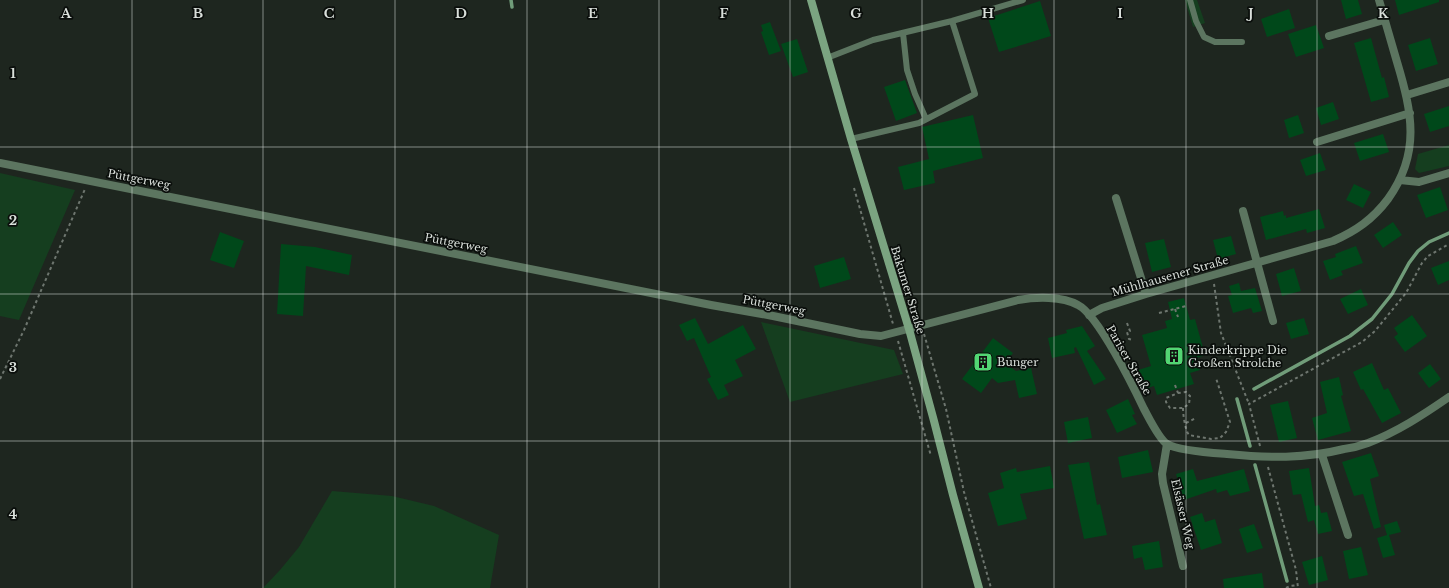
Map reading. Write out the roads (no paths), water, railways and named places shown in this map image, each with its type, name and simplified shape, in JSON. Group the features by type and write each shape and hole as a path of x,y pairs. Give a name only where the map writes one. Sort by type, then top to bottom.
{"main road":[{"name":"Bakumer Straße","path":"811,0 850,139 909,328 979,588"}],"street":[{"name":"Mühlhausener Straße","path":"1090,315 1102,308 1146,294 1333,241 1351,233 1365,223 1381,207 1400,180 1409,154 1411,131 1407,95 1379,0"},
{"path":"1329,36 1384,20"},
{"path":"1407,95 1449,82"},
{"path":"1317,142 1410,113"},
{"name":"Püttgerweg","path":"0,163 860,334 881,336 909,328"},
{"path":"1400,180 1419,182 1449,173"},
{"path":"1116,198 1146,294"},
{"path":"1243,211 1273,321"},
{"name":"Pariser Straße","path":"909,328 1018,300 1038,297 1058,299 1078,305 1090,315 1100,330 1124,370 1155,429 1167,444"},
{"path":"1167,444 1187,450 1264,457 1299,457 1322,455 1366,444 1392,433 1422,416 1449,397"},
{"name":"Elsässer Weg","path":"1167,444 1162,474 1163,483 1183,566"},
{"path":"1322,455 1348,535"}],"lane":[{"path":"827,58 873,40 952,21 1022,0"},
{"path":"1190,0 1196,21 1204,37 1215,42 1242,42"},
{"path":"850,139 919,123 975,94 952,21"},
{"path":"903,33 907,70 915,94 926,119"}],"waterway":[{"path":"511,0 512,7"},
{"path":"1254,389 1350,336 1372,319 1392,294 1409,263 1418,251 1429,242 1449,233"},
{"path":"1237,399 1250,446"},
{"path":"1255,465 1287,581"}],"place":[{"name":"Kinderkrippe Die Großen Strolche","path":"1174,356"},
{"name":"Bünger","path":"983,362"}]}
